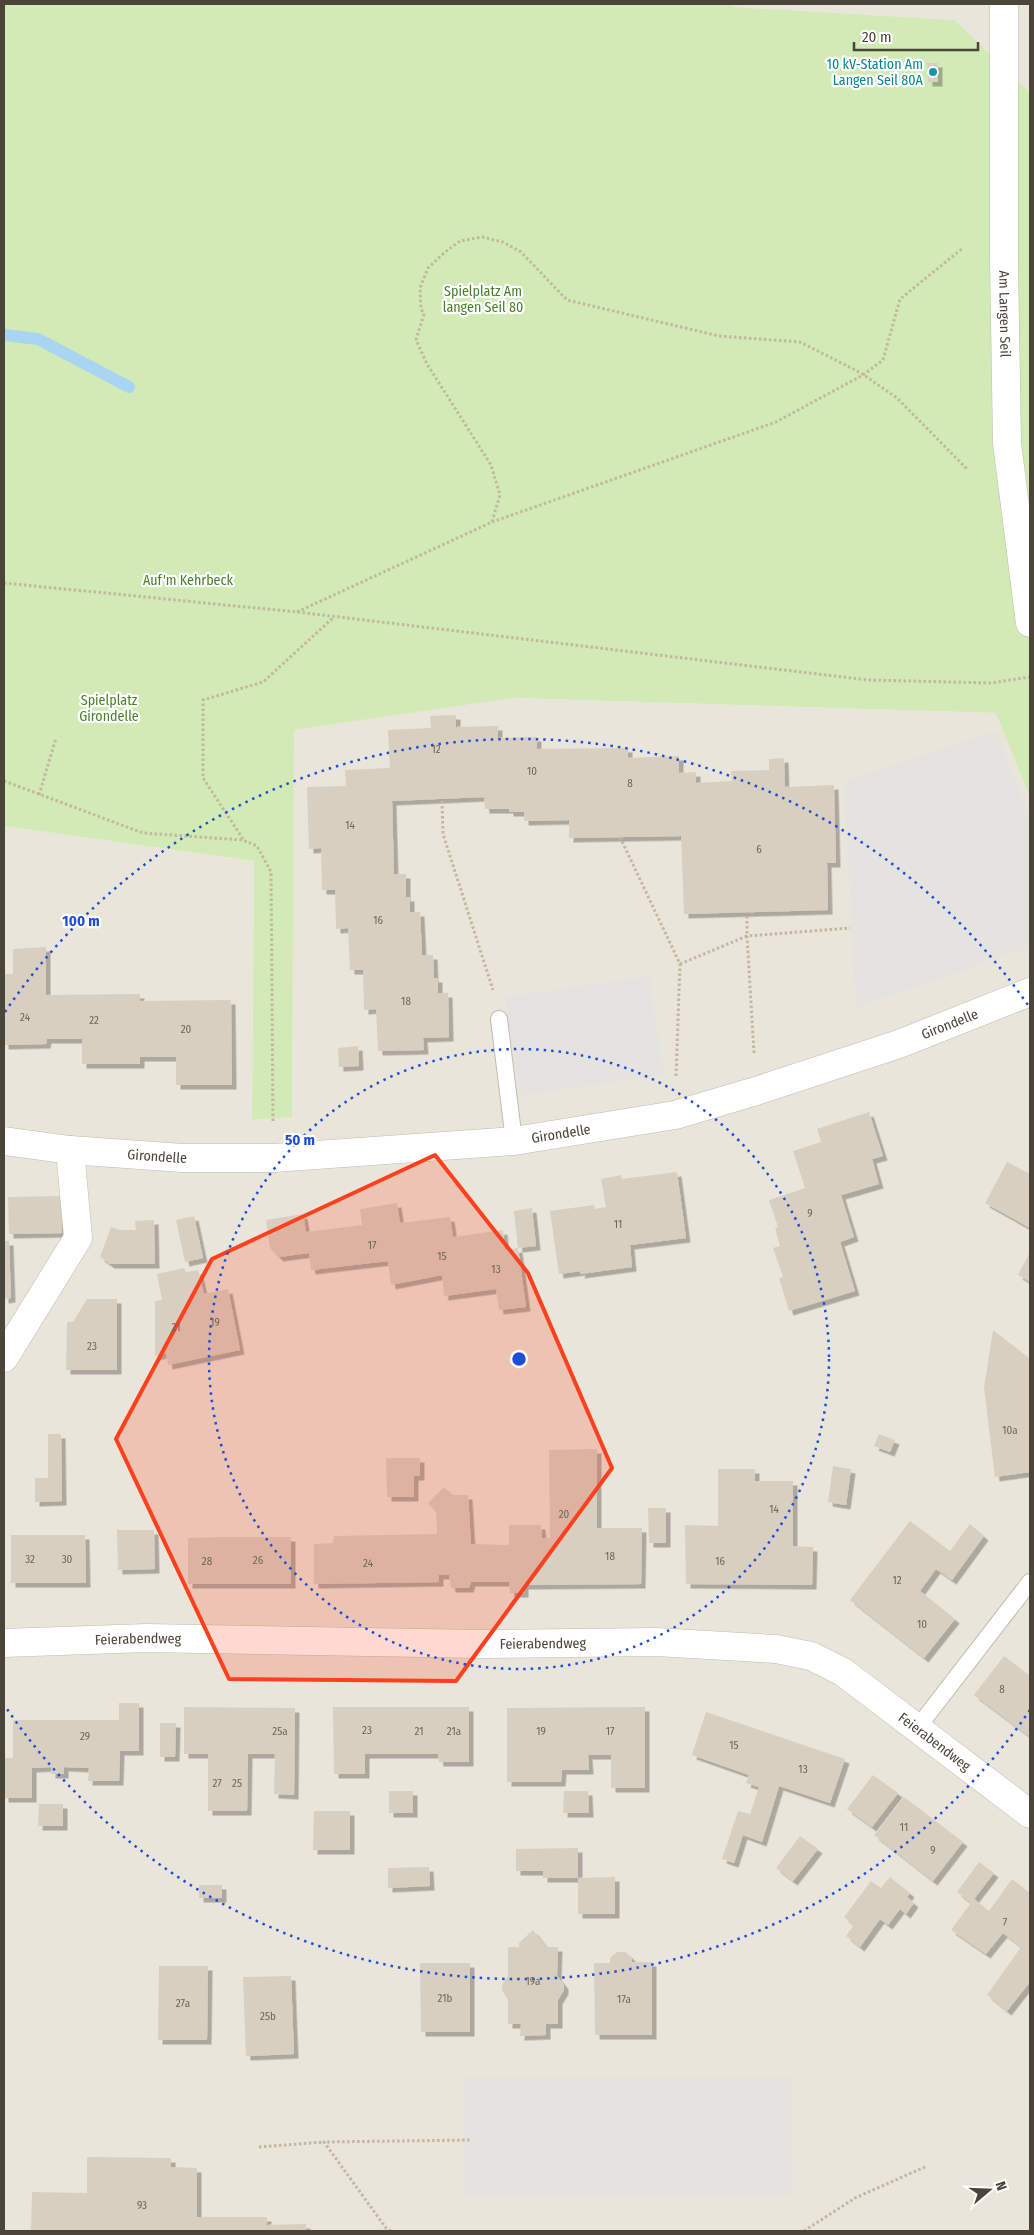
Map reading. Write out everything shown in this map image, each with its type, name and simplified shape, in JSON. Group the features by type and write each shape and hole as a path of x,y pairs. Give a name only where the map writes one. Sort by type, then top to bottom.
{"street":[{"name":"Am Langen Seil","path":"1004,4 1007,443 1030,623"},
{"name":"Girondelle","path":"4,1141 70,1150 182,1158 274,1158 514,1141 675,1115 756,1091 899,1044 1030,992"},
{"path":"4,1358 13,1329 78,1238 70,1150"},
{"name":"Feierabendweg","path":"4,1642 146,1638 480,1644 656,1642 776,1648 811,1656 843,1672 918,1727 1030,1814"}],"lane":[{"path":"499,1019 514,1141"},
{"path":"918,1727 1030,1582"}],"path":[{"path":"492,522 500,495 491,465 427,364 416,340 424,314 420,309 420,288 428,268 460,241 482,238 502,242 521,252 567,300 719,336 800,342 863,375 897,398 968,470"},
{"path":"297,612 492,522 776,422 863,375 883,360 900,300 963,248"},
{"path":"4,583 297,612 868,680 990,683 1030,677"},
{"path":"243,840 203,778 203,700 263,682 334,617"},
{"path":"39,795 56,738"},
{"path":"4,781 143,833 243,840 257,846 271,872 274,1158"},
{"path":"442,801 443,834 496,999 499,1019"},
{"path":"620,837 680,964 675,1115"},
{"path":"747,912 756,1091"},
{"path":"680,964 747,936 850,928"},
{"path":"259,2147 324,2142 471,2140"},
{"path":"324,2142 386,2228 391,2231"},
{"path":"804,2231 855,2198 927,2166"}],"highlighted area":[{"path":"435,1155 528,1273 612,1468 456,1681 229,1679 116,1439 212,1259"}],"shaded area":[{"path":"727,4 1030,4 1030,93 955,20 735,7"},
{"path":"514,698 997,713 1030,797 1030,2231 4,2231 4,826 254,861 252,1120 292,1117 293,730"},
{"path":"996,731 1030,819 1030,947 856,1008 844,781"},
{"path":"649,976 664,1075 520,1096 505,997"},
{"path":"791,2077 792,2194 464,2195 463,2078"}],"green space":[{"path":"4,4 727,4 735,7 955,20 1030,93 1030,797 996,713 514,698 294,730 292,1117 252,1120 254,861 4,826"}],"building":[{"name":"10 kV-Station Am Langen Seil 80A","path":"927,63 938,63 938,82 928,82"},
{"path":"456,715 456,727 498,726 498,738 537,737 537,749 628,748 628,758 679,756 679,773 696,772 696,783 732,781 731,771 769,770 769,759 784,758 785,787 834,785 836,863 827,863 828,910 684,914 681,836 569,838 569,820 524,821 524,812 509,812 509,809 485,809 484,797 392,801 394,874 406,874 406,897 410,897 410,912 420,912 422,955 433,955 434,978 438,978 438,993 448,993 449,1037 423,1038 424,1050 378,1051 376,1009 364,1010 363,970 350,970 348,928 336,929 335,890 322,890 321,848 309,849 307,787 346,786 345,770 390,768 388,730 431,728 430,716"},
{"path":"46,947 46,995 140,994 140,1001 231,1000 232,1085 176,1085 176,1057 140,1057 140,1064 82,1064 82,1039 47,1039 46,1044 4,1045 4,974 13,974 13,949"},
{"path":"358,1046 359,1066 339,1067 338,1048"},
{"path":"869,1112 883,1156 872,1159 879,1184 841,1195 854,1237 840,1242 855,1291 789,1311 779,1278 783,1277 773,1248 780,1246 775,1228 778,1227 769,1200 805,1188 793,1151 821,1142 817,1129"},
{"path":"1007,1162 1030,1174 1030,1228 985,1203"},
{"path":"677,1172 686,1238 630,1245 632,1267 580,1274 581,1271 559,1274 550,1211 594,1205 595,1209 606,1207 601,1179 621,1175 622,1179"},
{"path":"61,1196 62,1233 9,1234 8,1197"},
{"path":"397,1203 400,1223 450,1217 453,1237 503,1230 505,1250 518,1248 526,1307 499,1310 496,1289 444,1296 442,1275 391,1285 388,1261 311,1270 309,1253 279,1257 270,1248 266,1220 303,1214 306,1232 362,1225 360,1209"},
{"path":"532,1208 536,1246 518,1248 514,1211"},
{"path":"194,1216 203,1258 185,1262 176,1220"},
{"path":"154,1220 155,1264 110,1264 100,1257 111,1227 120,1230 136,1230 135,1221"},
{"path":"4,1241 9,1241 11,1298 4,1299"},
{"path":"1030,1252 1030,1282 1018,1275"},
{"path":"184,1268 186,1272 198,1270 204,1294 228,1289 240,1350 168,1365 166,1353 155,1356 155,1301 162,1300 157,1274"},
{"path":"87,1299 117,1299 117,1370 66,1370 67,1322 73,1322"},
{"path":"993,1330 1030,1359 1030,1472 995,1477 984,1388"},
{"path":"48,1434 61,1434 62,1501 35,1502 35,1478 48,1478"},
{"path":"879,1434 895,1440 890,1452 874,1446"},
{"path":"597,1449 597,1528 642,1528 641,1584 524,1585 524,1593 510,1593 509,1582 471,1582 469,1588 451,1588 449,1575 439,1575 439,1582 314,1584 314,1544 333,1543 334,1536 437,1534 436,1512 428,1503 444,1487 453,1495 468,1495 471,1544 509,1545 509,1525 541,1525 542,1538 550,1538 549,1450"},
{"path":"386,1458 420,1458 420,1476 414,1476 414,1497 387,1497"},
{"path":"833,1466 851,1469 846,1505 828,1502"},
{"path":"718,1469 755,1469 755,1481 793,1481 793,1546 813,1547 812,1585 686,1584 685,1525 718,1526"},
{"path":"648,1508 666,1508 666,1543 649,1543"},
{"path":"910,1521 950,1551 970,1524 984,1536 952,1580 936,1569 920,1591 955,1619 924,1658 850,1600"},
{"path":"117,1530 154,1530 155,1569 118,1570"},
{"path":"11,1535 85,1535 86,1583 11,1583"},
{"path":"291,1537 291,1584 188,1584 188,1538"},
{"path":"1004,1656 1030,1676 1030,1737 974,1695"},
{"path":"119,1703 139,1703 139,1751 120,1751 119,1781 88,1781 89,1768 64,1767 64,1774 51,1774 51,1767 32,1768 32,1798 4,1798 4,1758 13,1758 13,1720 119,1720"},
{"path":"184,1707 295,1708 294,1795 274,1794 275,1754 248,1754 247,1811 208,1811 208,1754 184,1754"},
{"path":"333,1707 469,1707 469,1762 439,1762 438,1754 365,1754 365,1774 334,1774"},
{"path":"645,1707 645,1788 611,1788 611,1755 588,1755 589,1770 562,1770 561,1782 507,1782 507,1708"},
{"path":"706,1712 845,1759 830,1803 779,1786 762,1842 743,1835 734,1863 722,1859 738,1811 750,1814 759,1787 746,1783 749,1775 692,1755"},
{"path":"160,1723 176,1723 175,1757 160,1757"},
{"path":"873,1775 898,1793 872,1827 847,1809"},
{"path":"389,1791 413,1791 413,1813 389,1813"},
{"path":"564,1791 588,1791 589,1813 563,1813"},
{"path":"904,1797 963,1842 933,1881 874,1835"},
{"path":"39,1804 63,1804 63,1826 38,1826"},
{"path":"314,1811 350,1811 350,1850 313,1850"},
{"path":"800,1836 818,1849 793,1881 776,1868"},
{"path":"578,1848 578,1878 543,1878 543,1871 516,1871 516,1849"},
{"path":"979,1862 994,1873 974,1899 989,1911 1012,1879 1030,1893 1030,1982 1007,2011 987,1995 1021,1947 1003,1933 986,1954 951,1930 971,1903 957,1892"},
{"path":"429,1867 430,1886 388,1888 388,1868"},
{"path":"615,1877 615,1914 578,1914 578,1878"},
{"path":"890,1877 910,1893 907,1897 914,1903 906,1914 900,1909 888,1925 880,1919 860,1947 846,1936 854,1925 844,1917 871,1881 881,1888"},
{"path":"199,1885 222,1885 222,1898 199,1898"},
{"path":"533,1930 546,1947 558,1947 557,1976 564,1985 564,1990 558,2000 558,2024 546,2024 546,2035 520,2036 521,2024 508,2024 508,2000 502,1990 502,1985 508,1976 508,1947 519,1947 519,1943"},
{"path":"617,1952 626,1952 632,1958 632,1962 652,1962 652,2035 595,2035 594,1963 610,1963 610,1958"},
{"path":"420,1963 470,1963 470,2032 421,2032"},
{"path":"159,1966 208,1966 207,2040 158,2040"},
{"path":"291,1976 294,2054 246,2056 243,1977"},
{"path":"87,2157 171,2158 171,2167 197,2168 197,2217 267,2217 267,2225 306,2224 306,2231 31,2231 32,2192 87,2193"}],"waterway":[{"path":"4,335 38,339 129,387"}],"place":[{"name":"10 kV-Station Am Langen Seil 80A","path":"933,72"}],"park label":[{"name":"Spielplatz Am langen Seil 80","path":"483,300"},
{"name":"Auf'm Kehrbeck","path":"188,580"},
{"name":"Spielplatz Girondelle","path":"109,708"}]}
